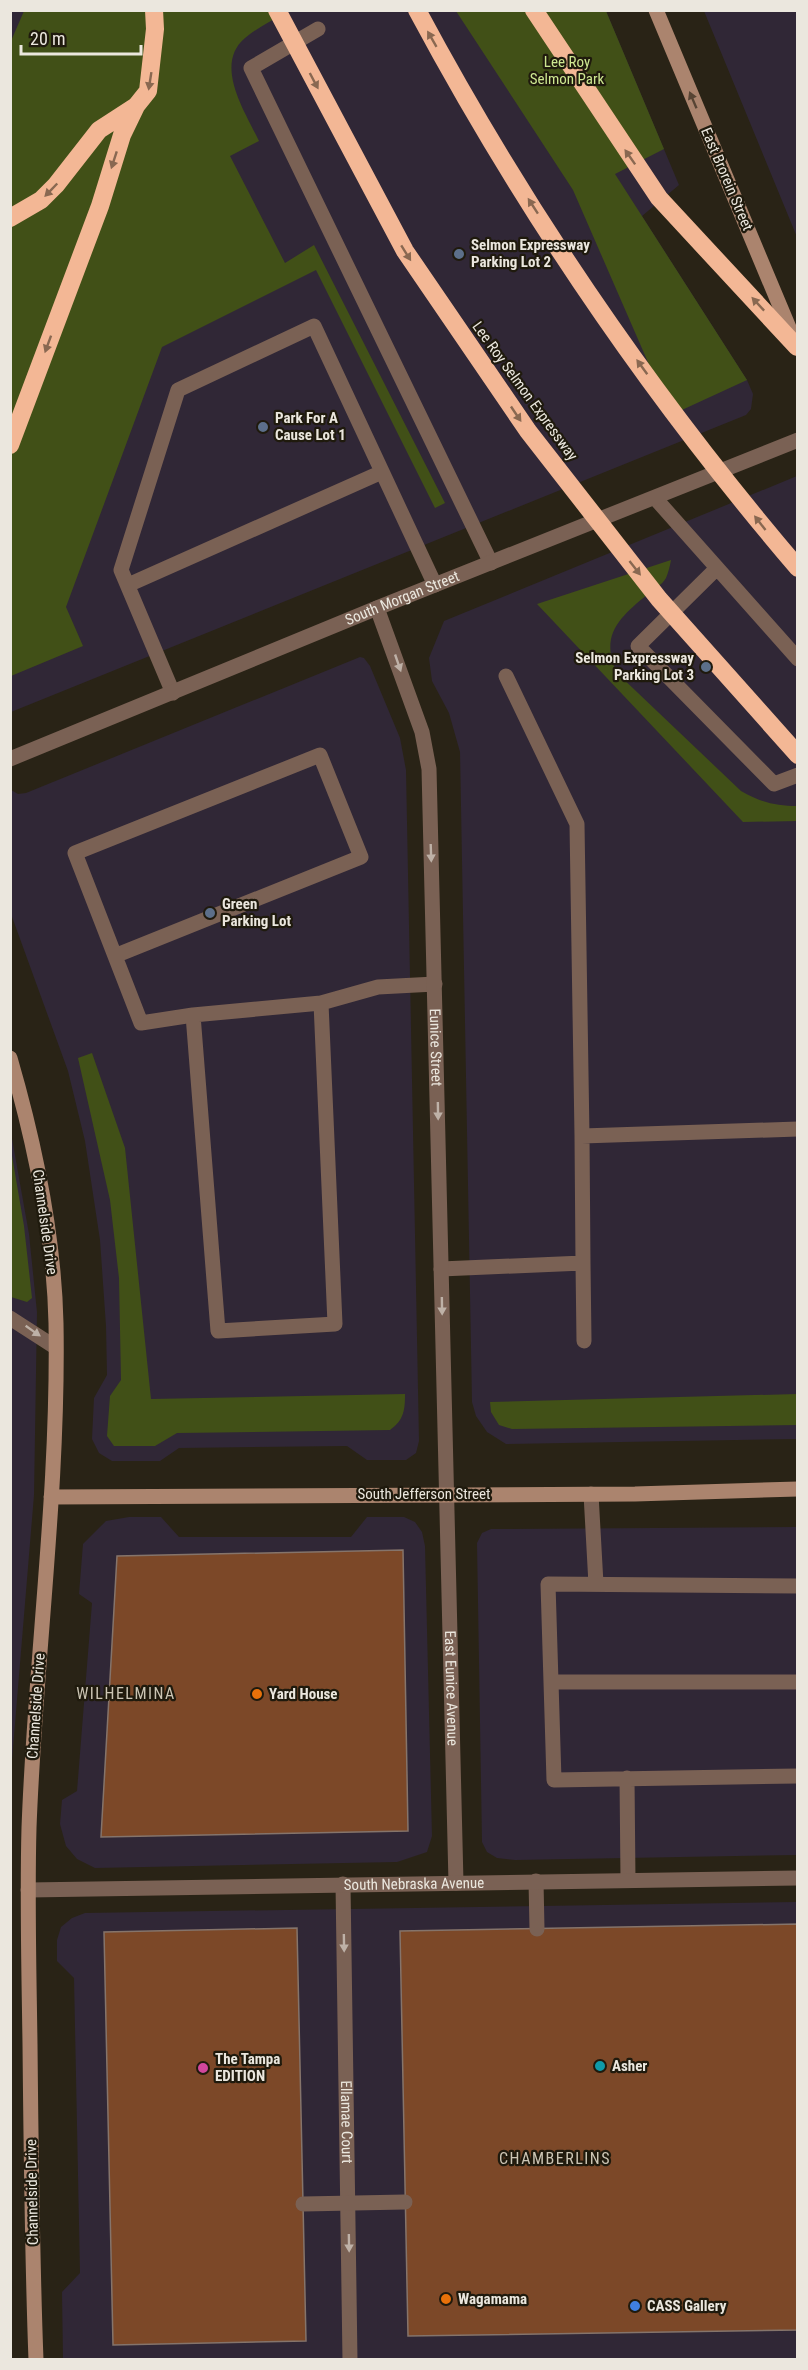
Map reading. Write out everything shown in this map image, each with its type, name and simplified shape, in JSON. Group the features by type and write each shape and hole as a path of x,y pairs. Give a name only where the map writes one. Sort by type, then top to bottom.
{"highway":[{"path":"10,446 100,206 122,135 136,106 148,92 155,29 154,10"},
{"name":"Lee Roy Selmon Expressway","path":"277,10 405,251 528,431 659,599 798,755"},
{"path":"417,10 503,160 583,285 705,451 798,568"},
{"path":"534,10 659,198 797,347"},
{"path":"10,218 48,193 99,130 136,106"}],"main road":[{"name":"East Brorein Street","path":"656,10 797,347"},
{"name":"Channelside Drive","path":"10,1058 32,1138 45,1211 50,1248 55,1347 51,1497 35,1707 28,1890 36,2360"},
{"name":"South Jefferson Street","path":"51,1497 591,1494 798,1489"}],"street":[{"path":"318,29 251,68 491,563"},
{"path":"173,693 121,570 178,390 314,326 435,585"},
{"name":"South Morgan Street","path":"10,759 377,608 798,440"},
{"path":"128,585 382,472"},
{"path":"655,498 798,659"},
{"path":"717,568 638,646 774,784 798,775"},
{"name":"Eunice Street","path":"377,608 422,732 429,769 446,1495"},
{"path":"506,676 577,824 584,1341"},
{"path":"117,955 361,857 320,755 75,853 117,955 141,1023 193,1015 321,1003 378,987 435,984"},
{"path":"193,1015 218,1331 335,1324 321,1003"},
{"path":"582,1136 798,1129"},
{"path":"441,1269 583,1263"},
{"path":"10,1318 55,1347"},
{"path":"591,1494 596,1584"},
{"name":"East Eunice Avenue","path":"446,1495 456,1883"},
{"path":"798,1586 548,1584 554,1780 798,1776"},
{"path":"551,1682 798,1682"},
{"path":"627,1778 628,1880"},
{"name":"South Nebraska Avenue","path":"28,1890 798,1878"},
{"path":"536,1881 537,1929"},
{"name":"Ellamae Court","path":"343,1884 351,2360"},
{"path":"303,2204 405,2202"}],"shaded area":[{"path":"11,11 606,11 679,185 642,216 747,380 753,394 751,409 746,415 11,712"},
{"path":"704,11 797,11 797,237"},
{"path":"797,476 797,1439 506,1444 487,1432 476,1416 472,1402 460,752 449,713 432,681 429,658 444,621"},
{"path":"360,657 364,658 370,666 400,738 406,770 419,1441 416,1453 406,1460 367,1460 347,1446 179,1448 160,1461 112,1461 99,1453 92,1439 94,1398 107,1375 100,1240 85,1141 68,1071 11,914 11,790 18,794 26,793"},
{"path":"11,1133 29,1234 37,1312 34,1495 11,1772"},
{"name":"Yard House","path":"129,1517 161,1517 179,1537 351,1537 367,1517 404,1517 415,1522 422,1532 425,1546 432,1836 427,1852 397,1862 95,1868 77,1859 66,1846 60,1824 62,1800 77,1791 92,1603 79,1594 83,1544 106,1521"},
{"path":"797,1527 797,1855 515,1860 497,1858 487,1852 482,1842 477,1543 482,1533 491,1529"},
{"path":"797,1902 797,2359 63,2359 62,2292 80,2273 74,1978 57,1961 57,1940 61,1927 72,1918 85,1913"}],"green space":[{"path":"24,11 289,11 250,34 236,49 232,62 235,89 259,141 230,156 285,263 314,245 445,503 435,508 316,270 162,347 66,607 83,646 11,676 11,41"},
{"name":"Lee Roy Selmon Park","path":"456,11 606,11 664,149 615,174 747,380 671,415 573,190"},
{"path":"671,560 664,581 629,611 615,628 610,648 617,673 741,791 768,803 797,806 797,821 743,822 537,604"},
{"path":"92,1053 125,1148 151,1399 405,1394 403,1414 390,1430 177,1433 155,1446 114,1446 107,1436 110,1396 121,1380 119,1278 110,1200 78,1058"},
{"path":"11,1150 24,1226 32,1298 27,1302 11,1297"},
{"path":"797,1394 797,1425 512,1429 499,1425 491,1412 490,1402"}],"building":[{"name":"Yard House","path":"403,1550 408,1831 101,1837 117,1556"},
{"name":"Asher","path":"798,1924 798,2330 408,2336 400,1931"},
{"name":"The Tampa EDITION","path":"297,1928 306,2341 113,2345 104,1932"}],"place":[{"name":"Selmon Expressway Parking Lot 2","path":"459,254"},
{"name":"Park For A Cause Lot 1","path":"263,427"},
{"name":"Selmon Expressway Parking Lot 3","path":"706,667"},
{"name":"Green Parking Lot","path":"210,913"},
{"name":"Yard House","path":"257,1694"},
{"name":"Asher","path":"600,2066"},
{"name":"The Tampa EDITION","path":"203,2068"},
{"name":"Wagamama","path":"446,2299"},
{"name":"CASS Gallery","path":"635,2306"}],"district":[{"name":"WILHELMINA","path":"126,1693"},
{"name":"CHAMBERLINS","path":"555,2158"}]}
